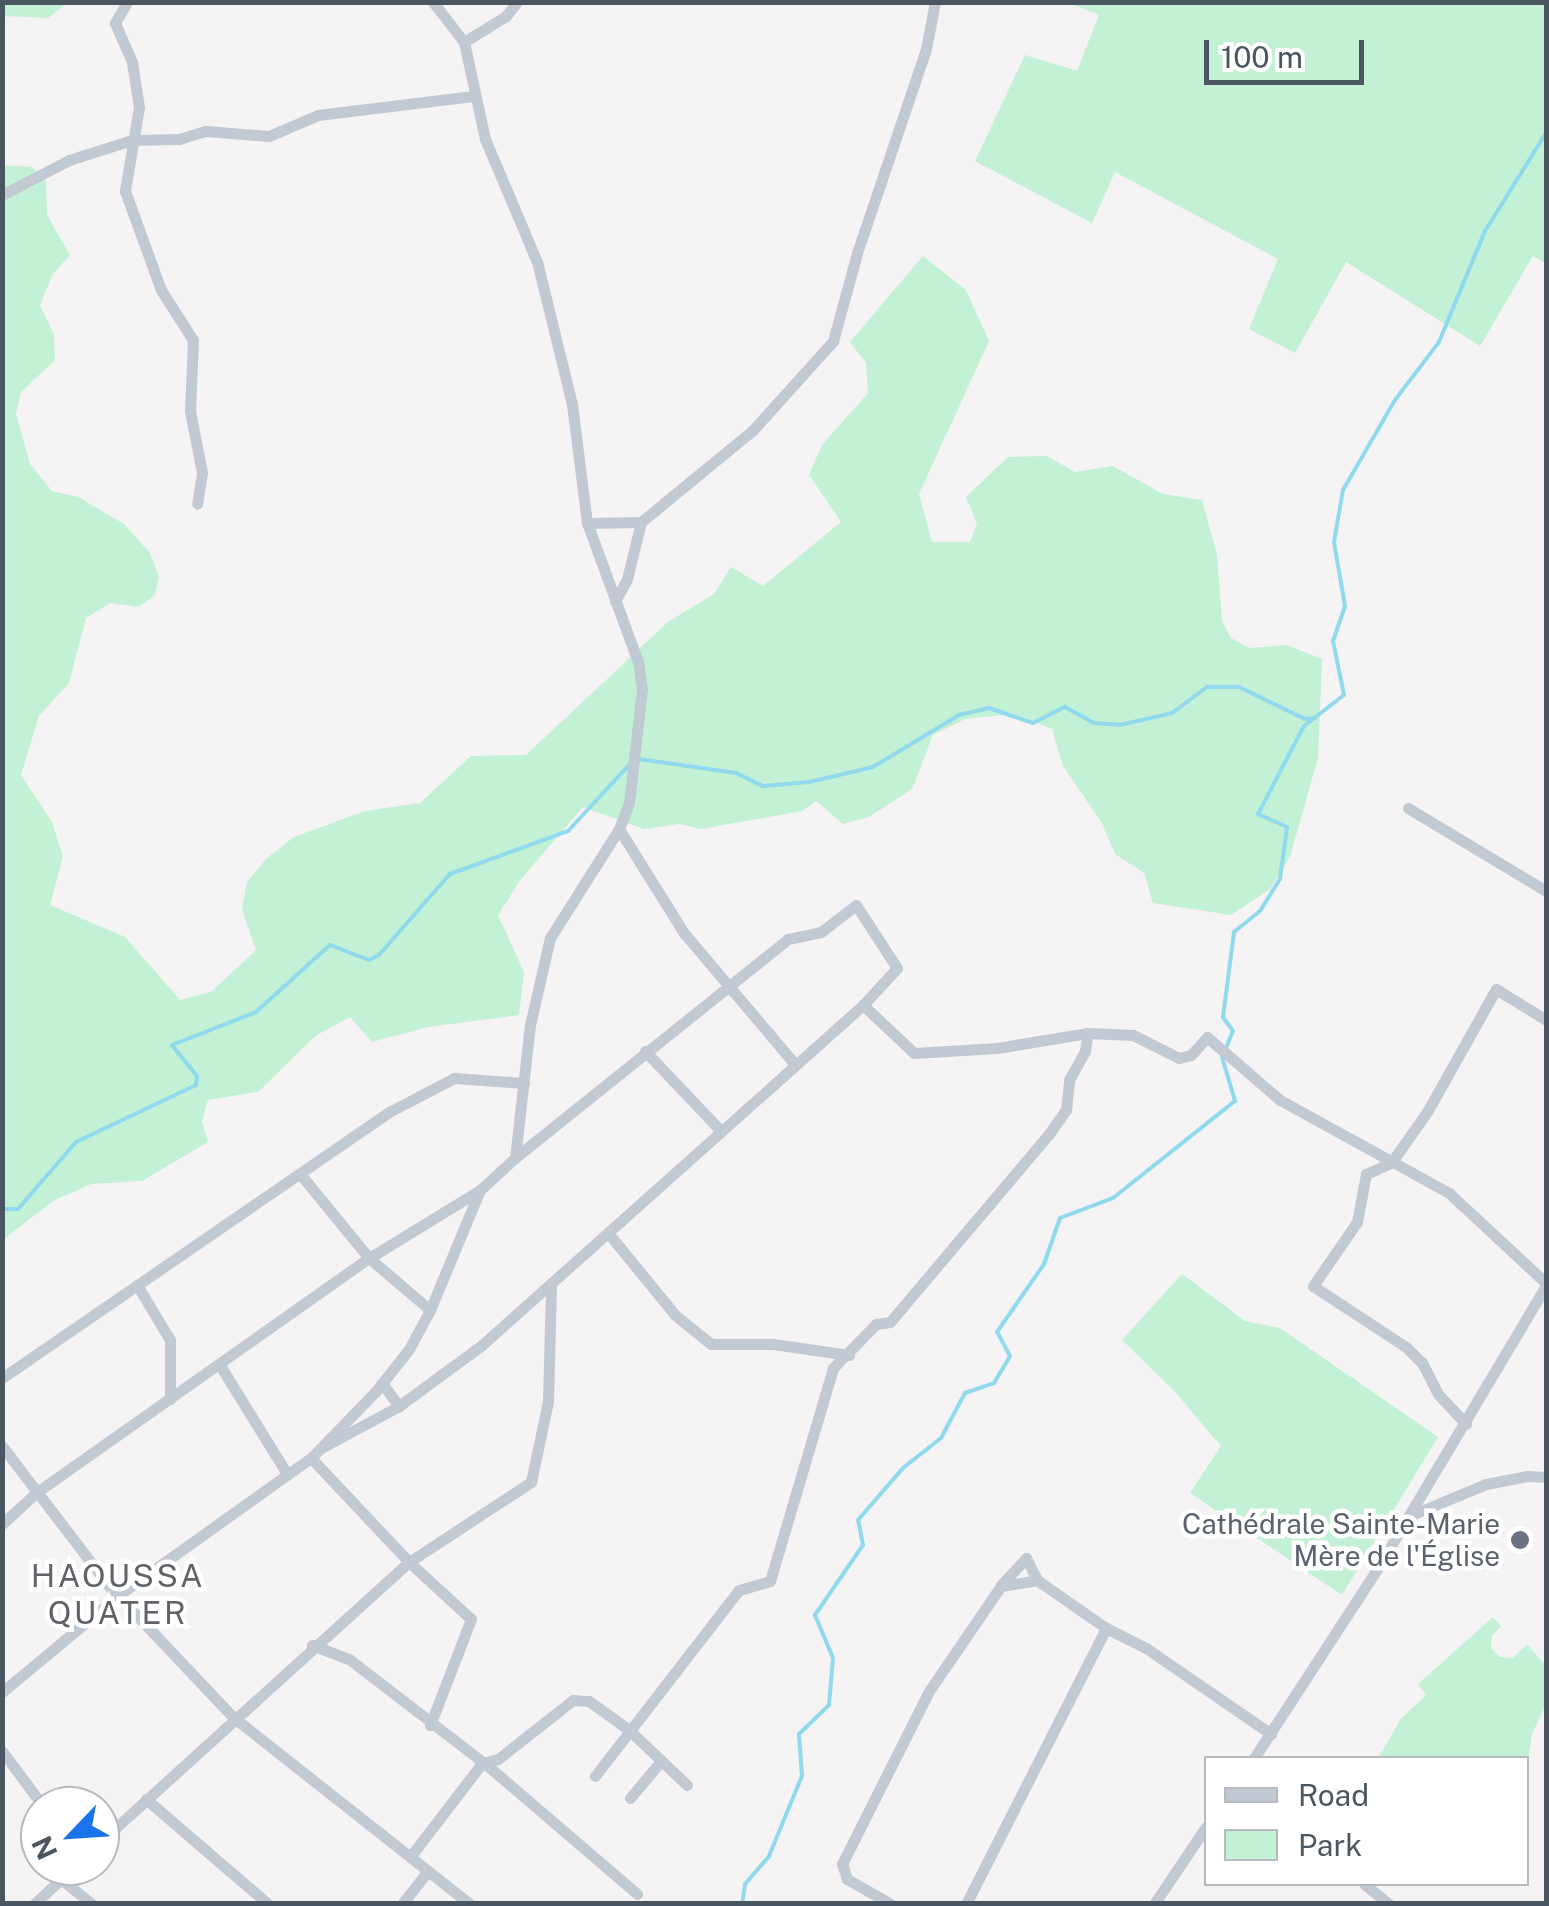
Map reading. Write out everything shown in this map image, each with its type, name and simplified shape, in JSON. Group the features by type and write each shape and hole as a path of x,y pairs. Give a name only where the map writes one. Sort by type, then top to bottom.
{"street":[{"path":"127,2 115,23 132,62 139,108 125,191 161,290 193,340 190,410 202,473 197,504"},
{"path":"434,2 464,42 485,139 524,226 549,304 572,404 587,523 638,662 642,689 629,804 619,829 550,938 538,977 514,1158"},
{"path":"464,42 506,16 517,2"},
{"path":"616,601 627,579 641,522 753,430 833,340 857,253 926,49 935,2"},
{"path":"2,195 68,160 132,140 178,139 206,130 269,136 318,115 473,96"},
{"path":"587,523 641,522"},
{"path":"1408,808 1546,892"},
{"path":"619,829 684,932 794,1063"},
{"path":"2,1524 37,1492 220,1367 369,1258 480,1190 645,1051 788,939 821,932 856,905 897,968 864,1005 794,1063 609,1234 482,1344 400,1406 323,1447"},
{"path":"1466,1424 1438,1394 1422,1363 1406,1347 1313,1286 1357,1222 1366,1174 1391,1162 1427,1112 1496,989 1546,1020"},
{"path":"864,1005 914,1053 997,1048 1088,1034 1132,1035 1179,1058 1191,1055 1207,1037 1280,1100 1449,1193 1546,1284 1466,1424 1255,1756"},
{"path":"595,1776 740,1590 770,1581 833,1368 876,1324 890,1322 1049,1134 1066,1110 1069,1080 1085,1051 1088,1034"},
{"path":"645,1051 721,1131"},
{"path":"2,1378 391,1111 454,1078 524,1083"},
{"path":"302,1175 369,1258 430,1310"},
{"path":"2,1692 120,1594 323,1447 382,1384 430,1310 480,1190"},
{"path":"609,1234 675,1315 710,1344 773,1344 848,1355"},
{"path":"120,1823 312,1645 409,1562 531,1482 548,1401 552,1283"},
{"path":"137,1285 170,1340 170,1399"},
{"path":"220,1367 287,1474"},
{"path":"382,1384 400,1406"},
{"path":"2,1446 109,1586 234,1717 470,1904"},
{"path":"310,1458 409,1562 472,1619 430,1725"},
{"path":"1408,1516 1486,1484 1527,1476 1546,1478"},
{"path":"891,1904 847,1879 842,1864 929,1692 1001,1586 1026,1558 1037,1580 1106,1628 1146,1648 1271,1734"},
{"path":"1001,1586 1037,1580"},
{"path":"966,1904 1106,1628"},
{"path":"312,1645 348,1660 482,1763 637,1894"},
{"path":"410,1856 482,1763 498,1759 573,1700 589,1701 629,1730 687,1785"},
{"path":"2,1752 28,1786"},
{"path":"630,1798 661,1762"},
{"path":"146,1799 268,1904"},
{"path":"1154,1904 1204,1831"},
{"path":"402,1904 428,1871"},
{"path":"34,1904 53,1886"},
{"path":"70,1886 92,1904"},
{"path":"1367,1886 1390,1904"}],"green space":[{"path":"2,3 67,3 48,18 3,16"},
{"path":"1068,3 1546,3 1546,263 1533,256 1480,346 1346,262 1295,353 1249,329 1278,259 1115,172 1092,223 975,161 1025,55 1077,71 1099,15"},
{"path":"2,165 32,167 46,181 47,215 70,255 53,274 40,305 54,335 55,360 21,392 16,414 30,464 52,491 78,497 124,524 150,553 159,576 155,595 139,607 110,603 86,618 69,683 39,716 21,775 52,822 63,856 50,905 125,937 180,1000 211,992 256,950 242,909 247,882 267,858 294,837 365,811 420,803 471,756 526,755 668,622 714,594 731,567 763,586 841,522 809,475 822,445 868,393 866,363 850,342 923,256 966,290 989,341 919,494 932,542 970,542 977,524 966,497 1008,457 1047,456 1075,472 1113,466 1163,494 1202,500 1217,555 1222,621 1231,638 1249,648 1287,645 1322,659 1318,758 1290,857 1270,889 1231,915 1153,903 1144,873 1115,854 1102,823 1063,766 1052,729 1014,714 965,719 933,735 912,789 869,817 843,824 816,801 802,811 701,829 679,824 644,829 583,807 521,879 498,915 524,972 519,1015 428,1027 372,1042 350,1017 315,1036 258,1092 208,1100 202,1121 208,1142 142,1181 91,1184 53,1201 3,1240"},
{"path":"1182,1274 1245,1321 1280,1328 1438,1437 1342,1595 1190,1493 1221,1446 1175,1392 1122,1340"},
{"path":"1493,1617 1501,1626 1492,1636 1491,1648 1500,1657 1513,1658 1527,1644 1546,1666 1546,1704 1532,1734 1529,1756 1379,1756 1401,1719 1426,1695 1418,1684"}],"waterway":[{"path":"1226,1048 1233,1031 1223,1017 1234,932 1260,911 1280,879 1287,827 1258,814 1304,726 1344,695 1333,641 1345,606 1334,542 1343,490 1395,400 1439,342 1485,231 1546,133"},
{"path":"639,759 736,773 763,786 809,782 873,767 959,715 989,708 1033,723 1065,707 1094,723 1120,725 1172,713 1207,687 1239,687 1305,719 1315,718"},
{"path":"2,1209 18,1209 76,1142 196,1085 197,1076 172,1045 256,1012 330,945 369,960 379,955 450,874 568,831 631,763"},
{"path":"742,1904 745,1884 769,1856 802,1776 799,1734 829,1705 833,1658 815,1615 863,1545 858,1520 903,1468 941,1438 965,1393 994,1383 1010,1356 997,1332 1044,1264 1060,1218 1113,1198 1235,1101 1222,1057"}],"place":[{"name":"Cathédrale Sainte-Marie Mère de l'Église","path":"1520,1540"}],"district":[{"name":"HAOUSSA QUATER","path":"118,1596"}]}
